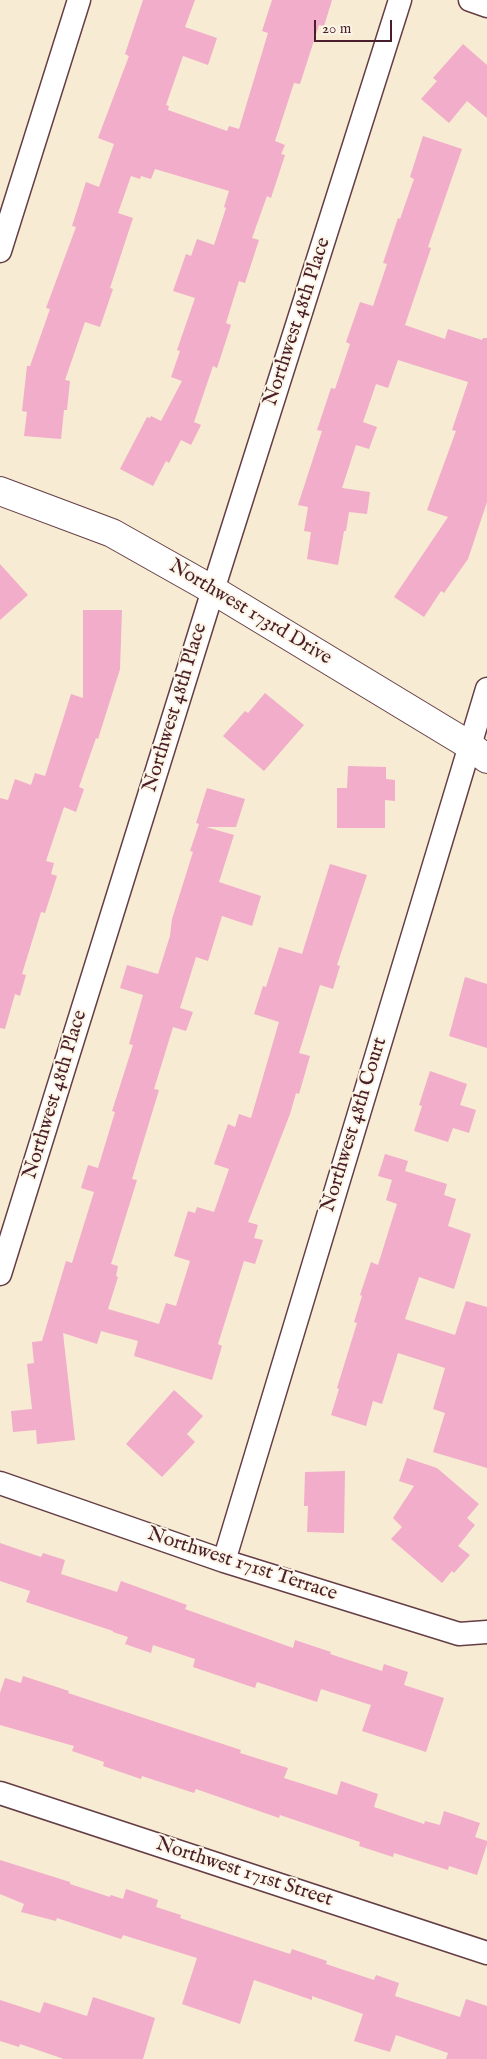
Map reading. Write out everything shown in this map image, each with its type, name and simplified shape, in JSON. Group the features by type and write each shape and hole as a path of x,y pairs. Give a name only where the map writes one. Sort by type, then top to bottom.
{"street":[{"path":"0,250 79,0"},
{"name":"Northwest 48th Place","path":"0,1274 213,590 400,0"},
{"path":"470,0 487,6"},
{"name":"Northwest 173rd Drive","path":"0,491 112,534 213,590 478,752"},
{"name":"Northwest 48th Court","path":"224,1561 478,752 487,689"},
{"name":"Northwest 171st Terrace","path":"0,1483 224,1561 459,1634 487,1632"},
{"name":"Northwest 171st Street","path":"0,1793 487,1953"}],"building":[{"path":"143,0 195,0 185,27 217,38 208,65 183,56 166,105 169,106 168,110 227,131 229,126 239,129 268,33 262,31 272,0 332,0 324,26 319,25 300,84 294,83 275,141 285,145 281,154 285,155 271,198 267,196 252,238 259,240 245,283 239,281 226,323 231,325 217,368 213,366 194,422 201,425 191,445 181,440 169,463 166,461 153,486 120,469 147,417 150,418 151,416 161,421 182,381 171,377 180,351 177,350 195,298 173,291 186,254 191,256 197,239 214,245 226,208 224,207 229,191 155,169 151,179 141,176 140,179 131,176 118,213 133,218 110,288 113,289 100,327 85,322 65,380 70,381 61,439 24,436 27,412 22,411 27,366 30,366 50,309 46,308 76,227 72,226 86,182 99,187 114,144 98,138 129,56 125,54"},
{"path":"463,44 487,65 487,118 467,101 449,123 421,99 437,81 433,78"},
{"path":"423,136 462,149 428,247 431,248 405,325 445,339 448,329 482,340 487,338 487,502 468,559 444,593 441,591 424,617 394,597 448,517 427,510 456,431 452,430 468,382 398,360 388,388 376,384 363,422 377,427 369,449 356,445 342,488 370,492 367,514 349,512 338,565 307,559 311,532 304,531 308,507 298,505 322,431 317,430 331,388 335,389 350,344 346,342 360,302 373,306 387,264 383,263 398,218 400,219 414,179 410,177"},
{"path":"0,564 28,595 0,620"},
{"path":"83,610 122,610 120,669 98,739 96,738 79,787 84,789 76,812 64,807 46,861 54,863 51,874 57,876 45,913 41,912 22,974 26,975 20,996 15,994 5,1029 0,1028 0,798 8,800 15,779 31,785 35,773 45,776 71,694 83,698"},
{"path":"265,693 304,725 264,771 223,736 245,711 248,713"},
{"path":"348,766 386,767 386,779 395,780 395,801 385,800 385,828 337,828 337,788 347,788"},
{"path":"207,788 245,799 236,827 206,827 234,835 219,882 261,896 252,926 222,916 208,961 196,957 180,1008 193,1012 186,1031 173,1027 154,1089 159,1090 132,1179 137,1180 111,1264 118,1266 116,1276 118,1277 108,1309 159,1324 166,1303 176,1306 190,1261 174,1256 188,1211 195,1213 197,1207 214,1212 229,1169 214,1164 228,1124 235,1127 239,1114 251,1118 279,1022 254,1014 263,986 266,987 279,947 302,954 330,864 367,875 337,965 340,966 333,989 320,985 299,1053 310,1056 299,1094 296,1093 290,1114 248,1222 258,1225 254,1238 263,1240 255,1264 244,1261 218,1344 222,1346 212,1380 134,1356 138,1341 101,1331 97,1344 63,1333 75,1440 37,1444 36,1430 13,1432 11,1411 32,1409 27,1364 34,1363 32,1342 42,1341 66,1261 72,1263 94,1192 81,1188 88,1165 98,1168 115,1112 112,1111 133,1045 129,1044 143,995 120,988 127,965 158,974 170,936 172,919 193,852 190,851 199,824 196,823"},
{"path":"465,977 487,984 487,1048 449,1036"},
{"path":"430,1071 467,1084 460,1105 476,1110 469,1133 453,1128 448,1142 414,1131 422,1106 419,1105"},
{"path":"385,1154 408,1161 405,1171 447,1184 444,1195 456,1199 448,1226 471,1234 454,1289 419,1277 405,1319 455,1335 466,1301 487,1307 487,1468 433,1452 445,1413 433,1409 445,1368 398,1353 382,1404 373,1401 366,1426 331,1415 339,1389 337,1388 357,1323 354,1322 362,1296 360,1295 371,1262 378,1265 397,1204 386,1200 392,1180 378,1176"},
{"path":"174,1390 203,1416 187,1434 195,1442 162,1477 126,1444"},
{"path":"407,1458 437,1468 479,1504 467,1518 475,1525 458,1546 470,1555 442,1583 391,1539 402,1527 393,1518 414,1486 399,1481"},
{"path":"345,1471 344,1533 307,1532 308,1506 304,1506 305,1472"},
{"path":"0,1543 41,1557 43,1553 65,1560 61,1574 117,1592 121,1581 187,1605 185,1609 293,1648 295,1640 382,1671 384,1664 408,1672 404,1685 444,1698 426,1752 362,1731 371,1705 321,1689 317,1702 257,1682 255,1688 193,1667 195,1659 153,1645 151,1653 125,1644 128,1637 26,1602 30,1591 0,1581"},
{"path":"23,1676 69,1691 68,1693 241,1750 240,1753 288,1768 284,1778 337,1795 341,1781 378,1794 374,1807 424,1824 425,1821 440,1825 444,1811 480,1823 475,1837 487,1841 487,1844 477,1875 449,1866 448,1870 394,1853 393,1857 359,1846 360,1842 280,1815 279,1818 196,1789 194,1793 142,1776 141,1779 103,1766 104,1762 72,1751 74,1746 0,1725 0,1693 5,1678 21,1683"},
{"path":"0,1860 110,1897 111,1895 123,1899 126,1889 158,1900 156,1907 181,1915 180,1918 290,1954 292,1949 327,1961 326,1964 374,1980 376,1975 399,1983 395,1996 460,2017 466,1999 487,2006 487,2059 446,2059 448,2053 396,2035 390,2052 354,2041 363,2014 312,1996 312,2000 254,1980 240,2024 182,2004 197,1958 123,1935 121,1939 57,1918 56,1921 21,1912 24,1904 0,1894"},
{"path":"93,1997 155,2018 143,2059 64,2059 20,2044 19,2047 0,2041 0,2000 40,2013 44,2002 87,2016"}]}
